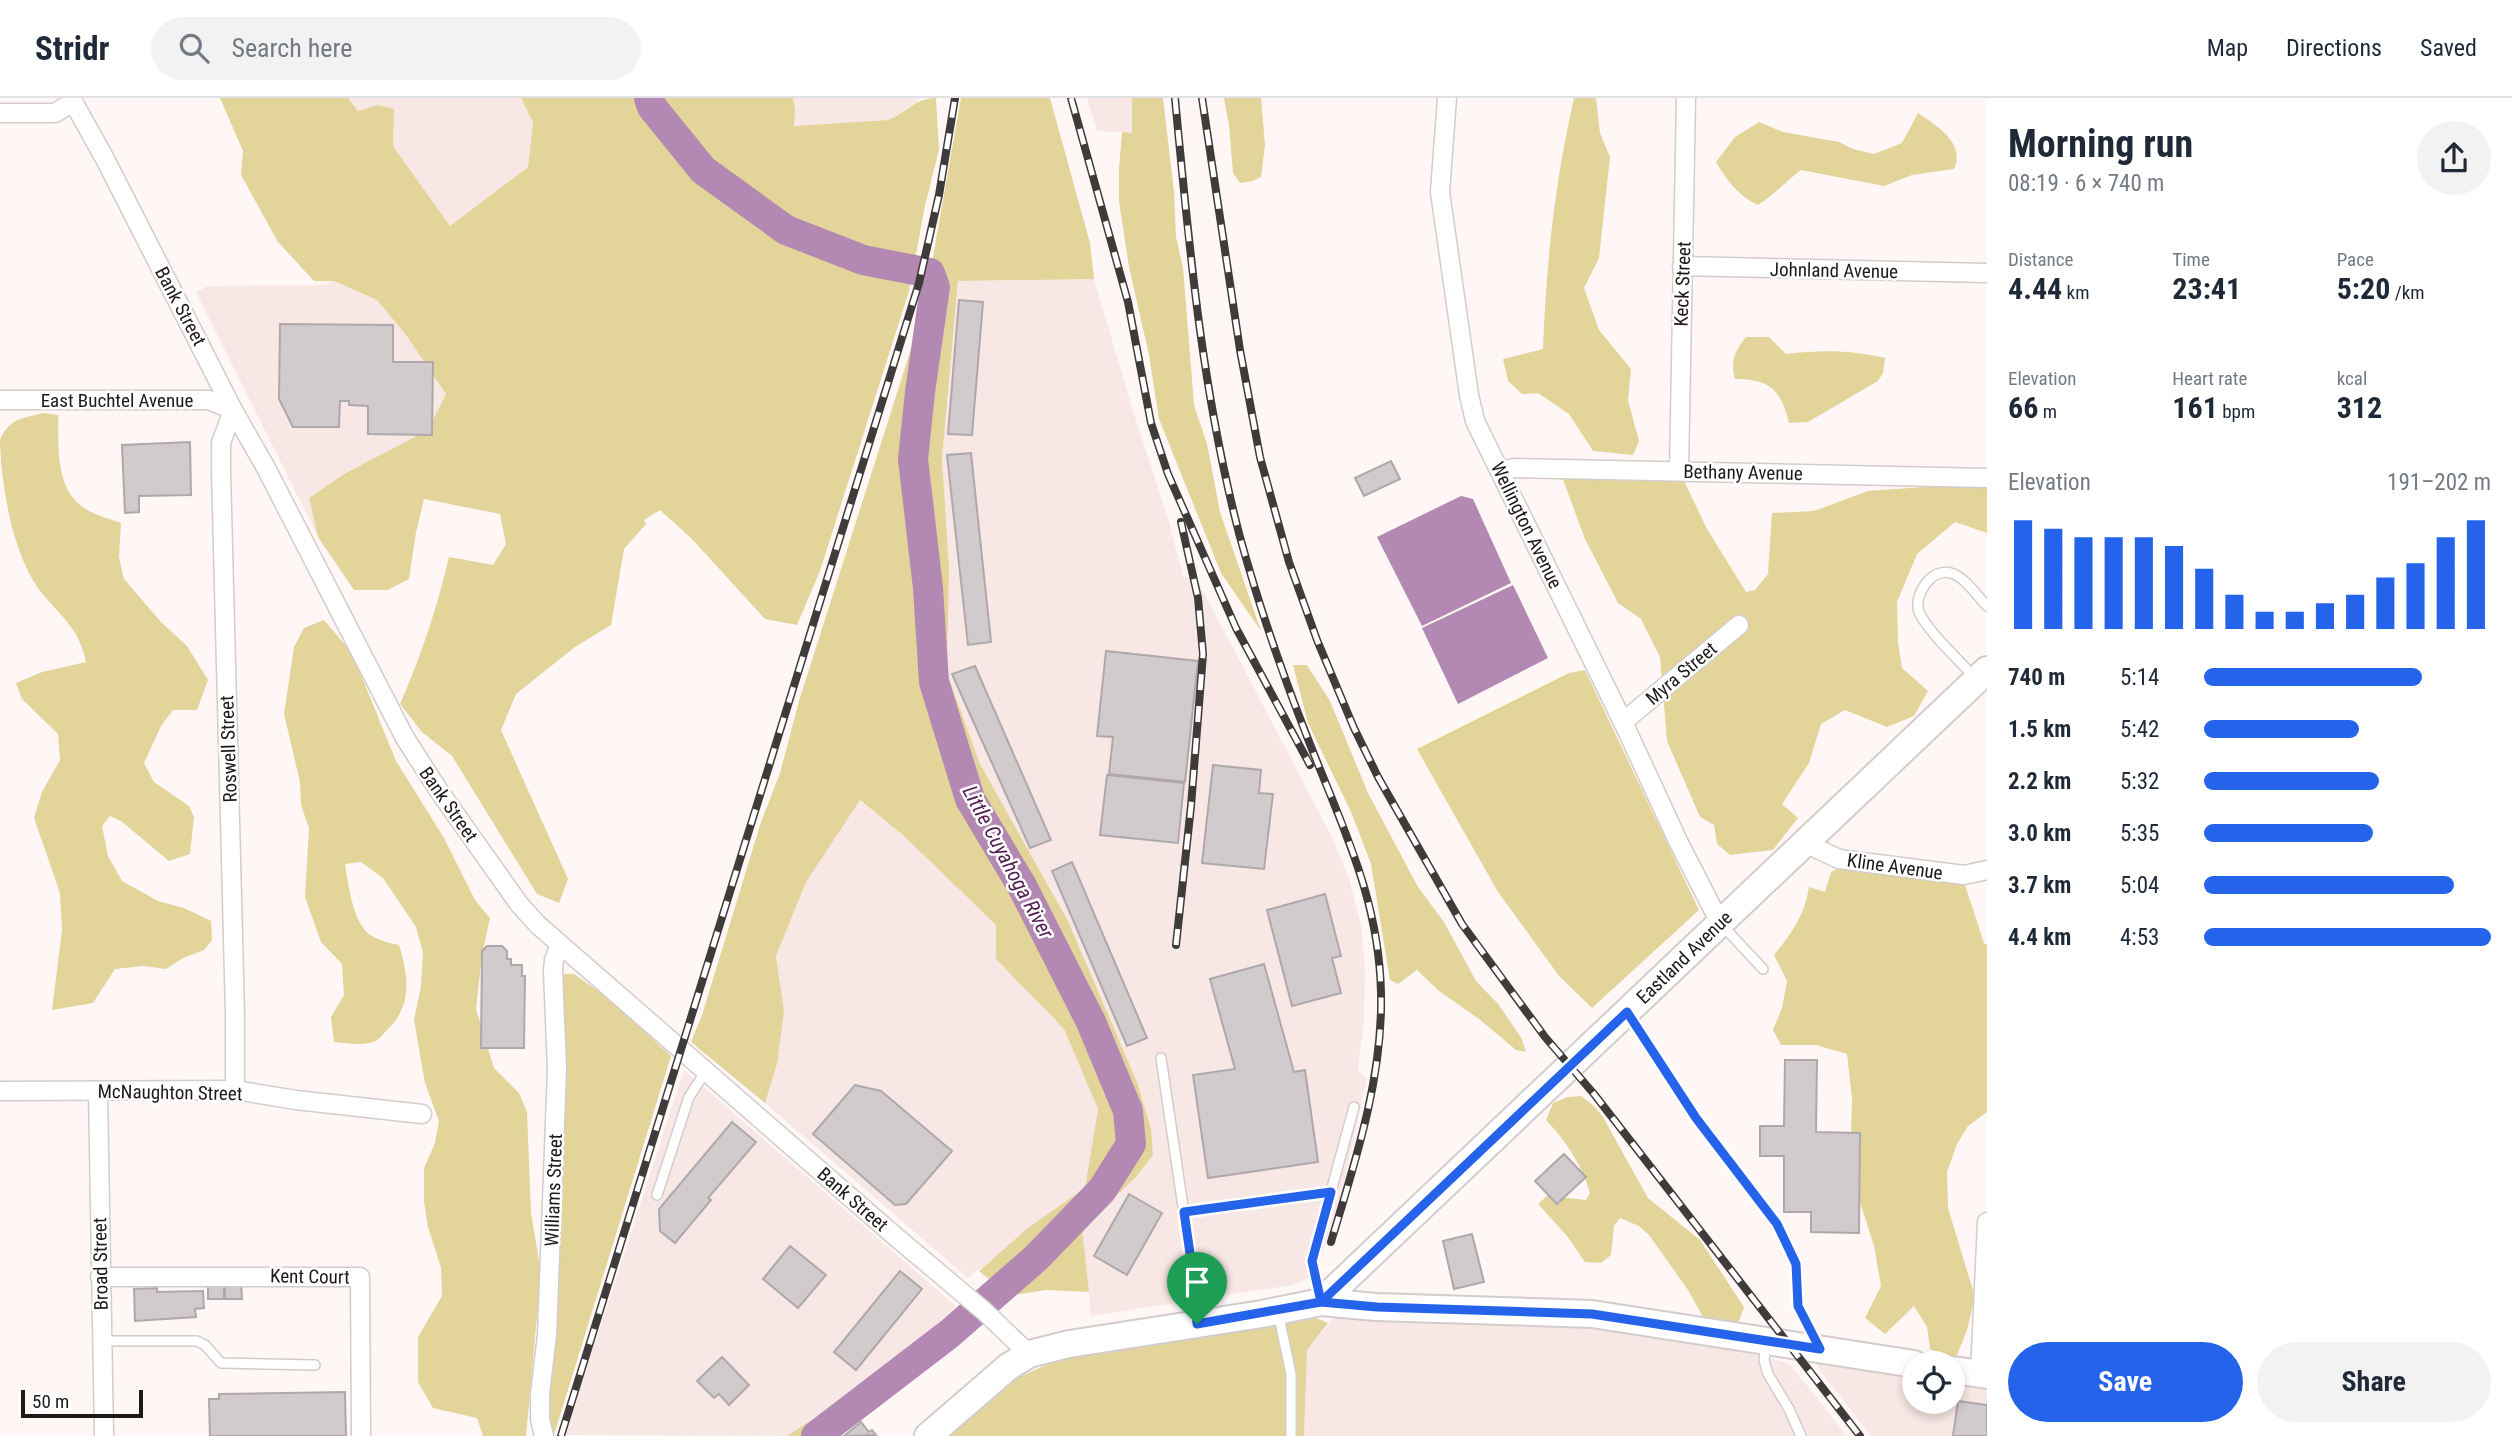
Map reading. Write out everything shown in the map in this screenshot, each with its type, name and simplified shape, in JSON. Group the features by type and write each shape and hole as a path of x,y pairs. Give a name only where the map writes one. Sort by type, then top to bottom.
{"street":[{"name":"Wellington Avenue","path":"1447,98 1441,205 1475,421 1720,923"},
{"name":"Keck Street","path":"1679,470 1686,98"},
{"path":"0,113 55,113 75,99"},
{"name":"Bank Street","path":"75,99 233,410 416,755 519,904 560,945 956,1287 1029,1354"},
{"name":"Johnland Avenue","path":"1682,266 1987,273"},
{"name":"East Buchtel Avenue","path":"0,400 209,400 233,410"},
{"name":"Roswell Street","path":"233,410 223,432 220,470 235,1014 234,1090"},
{"name":"Bethany Avenue","path":"1500,471 1514,468 1679,470 1987,478"},
{"name":"Myra Street","path":"1623,722 1739,625"},
{"name":"Eastland Avenue","path":"1321,1302 1982,675"},
{"name":"Kline Avenue","path":"1805,843 1839,859 1964,876 1987,870"},
{"name":"Williams Street","path":"544,1436 540,1419 540,1394 547,1335 557,1082 552,971 560,945"},
{"name":"McNaughton Street","path":"0,1091 234,1090 422,1114"},
{"name":"Broad Street","path":"98,1091 104,1436"},
{"path":"1965,1372 1983,1374 1987,1222"},
{"name":"Kent Court","path":"100,1277 360,1277 360,1436"},
{"path":"928,1436 1008,1367 1029,1354 1069,1344 1321,1302 1377,1307 1592,1314 1902,1362"}],"lane":[{"path":"1982,675 1926,624 1919,611 1917,598 1924,585 1937,575 1947,572 1955,574 1987,606"},
{"path":"1720,923 1763,969"},
{"path":"1627,1012 1696,1118 1777,1224 1796,1264 1798,1306 1820,1349"},
{"path":"1161,1058 1193,1274 1197,1324"},
{"path":"657,1195 689,1097 706,1071"},
{"path":"1321,1302 1312,1261 1354,1107"},
{"path":"1184,1212 1331,1192"},
{"path":"1278,1310 1291,1374 1291,1436"},
{"path":"1767,1340 1764,1360 1768,1374 1801,1436"},
{"path":"102,1341 197,1341 205,1345 221,1363 315,1365"}],"shaded area":[{"path":"220,98 348,98 358,111 378,105 394,109 393,146 450,226 528,167 533,123 521,98 793,98 794,126 888,120 922,100 936,98 939,150 909,291 820,571 797,625 765,619 692,539 660,510 644,520 646,524 624,549 611,625 575,647 516,694 501,730 568,879 559,903 537,894 452,756 422,732 400,704 428,632 449,557 493,565 506,544 500,514 424,499 409,579 388,590 354,590 318,537 309,498 344,474 428,430 446,394 406,335 377,300 334,281 314,281 278,242 241,175 243,151"},
{"path":"348,98 521,98 533,123 528,167 450,226 393,146 394,109 378,105 358,111"},
{"path":"793,98 921,98 888,120 793,126"},
{"path":"961,98 1050,98 1090,243 1094,279 958,281 942,459 949,567 947,673 980,764 1068,921 1137,1082 1151,1129 1153,1155 1135,1178 1082,1228 1089,1292 1046,1290 1014,1295 997,1286 979,1271 1028,1228 1085,1188 1098,1109 1064,1029 996,959 996,925 904,836 860,800 806,882 776,956 784,1011 777,1064 765,1103 691,1042 702,1015 761,822 780,773 799,701 924,308"},
{"path":"1087,98 1132,98 1132,133 1097,131"},
{"path":"1132,98 1163,98 1174,192 1176,237 1183,267 1194,405 1207,444 1220,512 1261,631 1221,573 1159,419 1119,201 1122,132 1132,133"},
{"path":"1224,98 1261,98 1265,145 1261,177 1253,181 1240,183 1233,173"},
{"path":"1574,98 1596,98 1600,133 1610,157 1599,258 1584,288 1599,330 1631,369 1628,400 1639,441 1633,455 1593,451 1569,414 1538,393 1522,394 1508,381 1503,359 1543,349 1553,223"},
{"path":"1918,113 1940,129 1953,143 1957,160 1954,169 1912,175 1884,186 1801,170 1758,205 1734,187 1716,162 1735,137 1759,122 1783,132 1839,142 1874,154 1902,143"},
{"path":"1094,279 1168,518 1183,577 1197,579 1333,839 1349,878 1361,925 1365,969 1364,1019 1358,1071 1367,1078 1343,1186 1317,1271 1292,1285 1091,1316 1082,1228 1133,1180 1152,1155 1137,1082 1068,921 980,764 947,673 949,566 942,459 958,281"},
{"path":"334,281 377,300 406,335 446,394 428,430 344,474 309,498 318,537 196,292 208,286 324,285"},
{"path":"1746,337 1769,337 1786,354 1836,352 1885,358 1883,373 1878,381 1808,422 1789,423 1782,402 1772,389 1757,381 1735,379 1734,357"},
{"path":"43,413 58,415 61,469 70,493 89,511 121,523 119,557 124,579 161,622 187,646 208,680 197,710 173,710 161,726 144,763 154,782 189,806 194,817 190,854 169,861 121,821 110,816 102,826 108,856 122,881 158,901 184,908 211,921 212,940 204,950 183,958 166,969 143,966 115,969 93,1003 52,1010 62,930 60,893 34,818 42,792 60,760 58,734 22,699 16,683 42,672 86,662 76,635 36,585 23,560 7,505 0,441 15,421"},
{"path":"1561,474 1684,481 1707,529 1746,592 1755,590 1768,574 1772,513 1814,511 1868,491 1952,485 1987,487 1987,533 1955,522 1917,554 1897,602 1902,668 1928,691 1914,716 1887,727 1845,710 1821,724 1809,763 1782,804 1798,818 1773,850 1730,855 1717,844 1714,825 1700,817 1667,741 1660,657 1641,619 1618,603 1585,539"},
{"path":"1461,496 1473,499 1511,583 1422,626 1377,537"},
{"path":"1513,585 1548,658 1458,704 1422,628"},
{"path":"324,620 352,653 396,761 444,838 475,900 490,918 482,955 476,1009 494,1068 519,1093 527,1112 531,1213 541,1273 526,1436 483,1436 477,1418 433,1408 418,1382 418,1337 442,1296 441,1268 428,1227 424,1202 424,1168 435,1143 439,1121 425,1083 414,1020 421,986 423,953 416,927 383,878 361,862 345,864 349,889 364,929 375,937 399,945 405,967 406,988 405,999 397,1019 377,1040 363,1044 334,1042 331,1017 344,995 342,964 321,942 305,897 309,828 301,805 300,782 284,714 294,647 304,628"},
{"path":"1293,665 1307,665 1330,701 1368,793 1418,887 1444,922 1476,981 1499,1005 1522,1039 1526,1052 1516,1050 1479,1019 1439,991 1417,970 1398,984 1390,980 1371,864 1352,814 1308,723"},
{"path":"1585,670 1699,910 1592,1008 1559,976 1498,892 1417,749 1569,673"},
{"path":"859,800 904,836 996,925 996,959 1064,1029 1098,1109 1085,1188 968,1278 765,1103 777,1064 784,1011 776,956 806,882"},
{"path":"1837,869 1965,885 1984,943 1987,945 1987,1112 1968,1126 1957,1144 1947,1172 1948,1208 1975,1297 1959,1351 1930,1349 1927,1327 1914,1306 1885,1334 1865,1318 1881,1286 1874,1246 1850,1171 1852,1098 1847,1054 1816,1045 1781,1045 1773,1030 1782,1008 1787,981 1774,955 1796,924 1809,887 1825,892 1831,872"},
{"path":"564,974 574,974 606,997 671,1056 554,1435 549,1424 549,1394 560,1141 560,982"},
{"path":"684,1070 956,1306 873,1385 806,1436 565,1435"},
{"path":"1581,1096 1603,1117 1648,1198 1700,1240 1744,1307 1739,1321 1723,1325 1703,1317 1688,1290 1649,1235 1639,1226 1620,1218 1614,1226 1611,1255 1601,1263 1585,1262 1567,1236 1538,1204 1547,1196 1586,1200 1590,1193 1572,1154 1546,1120 1553,1103 1568,1097"},
{"path":"1336,1315 1525,1320 1664,1332 1789,1363 1847,1436 1304,1436 1307,1350"},
{"path":"1316,1318 1328,1323 1307,1350 1304,1436 948,1436 1016,1379 1058,1359"},
{"path":"1815,1358 1902,1371 1902,1414 1965,1414 1965,1381 1987,1385 1987,1436 1871,1436 1818,1368"},
{"path":"829,1414 840,1415 840,1423 824,1436 787,1436 813,1419"}],"building":[{"path":"959,300 983,302 972,435 948,434"},
{"path":"280,324 393,325 393,362 433,362 432,435 368,434 368,406 349,405 349,401 340,401 339,427 293,427 279,399"},
{"path":"190,442 191,495 139,496 139,512 125,513 122,445"},
{"path":"971,453 991,642 968,645 947,455"},
{"path":"1391,461 1400,479 1364,496 1355,478"},
{"path":"1106,651 1198,661 1185,782 1109,774 1113,737 1097,736"},
{"path":"975,666 1051,840 1030,848 952,674"},
{"path":"1213,765 1261,770 1259,793 1273,794 1264,869 1202,863"},
{"path":"1107,775 1184,783 1178,843 1100,835"},
{"path":"1072,862 1147,1038 1127,1046 1052,871"},
{"path":"1325,894 1341,956 1332,958 1341,993 1292,1006 1267,910"},
{"path":"487,946 502,946 507,951 507,959 511,959 511,965 522,965 522,976 525,976 524,1048 481,1048 482,951"},
{"path":"1264,964 1294,1072 1305,1070 1318,1162 1208,1178 1193,1075 1235,1069 1210,979"},
{"path":"1785,1060 1817,1060 1816,1132 1860,1133 1859,1233 1811,1232 1811,1212 1784,1212 1784,1156 1760,1156 1760,1126 1784,1126"},
{"path":"855,1085 881,1091 952,1151 906,1204 895,1205 813,1134"},
{"path":"732,1122 756,1142 708,1198 711,1200 675,1243 660,1231 659,1209"},
{"path":"1564,1154 1586,1177 1557,1204 1535,1181"},
{"path":"1129,1194 1162,1213 1127,1275 1094,1256"},
{"path":"1472,1234 1484,1282 1454,1289 1443,1241"},
{"path":"790,1246 826,1275 798,1308 763,1279"},
{"path":"900,1271 922,1289 856,1370 834,1352"},
{"path":"208,1282 224,1282 224,1299 208,1299"},
{"path":"225,1282 241,1282 242,1299 225,1299"},
{"path":"157,1288 157,1292 203,1291 204,1308 195,1309 196,1317 135,1321 134,1289"},
{"path":"722,1357 749,1385 729,1405 719,1394 714,1398 697,1381"},
{"path":"345,1392 346,1436 210,1436 209,1399 219,1399 219,1394"},
{"path":"1965,1402 1987,1405 1987,1436 1953,1436 1956,1414 1965,1414"},
{"path":"861,1422 869,1432 872,1430 876,1435 844,1436"}],"waterway":[{"name":"Little Cuyahoga River","path":"649,98 652,107 703,170 786,230 863,260 930,273 935,287 913,459 928,588 934,682 970,799 1022,886 1091,1022 1128,1111 1131,1144 1102,1190 1036,1258 949,1334 816,1436"}],"railway":[{"path":"561,1436 919,283 939,195 955,98"},
{"path":"1071,98 1128,302 1151,423 1168,474 1236,628 1310,765"},
{"path":"1175,98 1198,319 1227,483 1247,563 1271,639 1346,833 1366,894 1379,958 1380,1025 1372,1088 1358,1150 1331,1242"},
{"path":"1202,98 1240,350 1260,457 1289,562 1317,640 1378,777 1462,924 1545,1037 1594,1094 1860,1436"},
{"path":"1176,945 1203,654 1198,598 1181,522"}],"route":[{"path":"1197,1324 1184,1212 1331,1192 1312,1261 1321,1302 1627,1012 1696,1118 1777,1224 1796,1264 1798,1306 1820,1349 1592,1314 1377,1307 1321,1302 1197,1324"}]}
